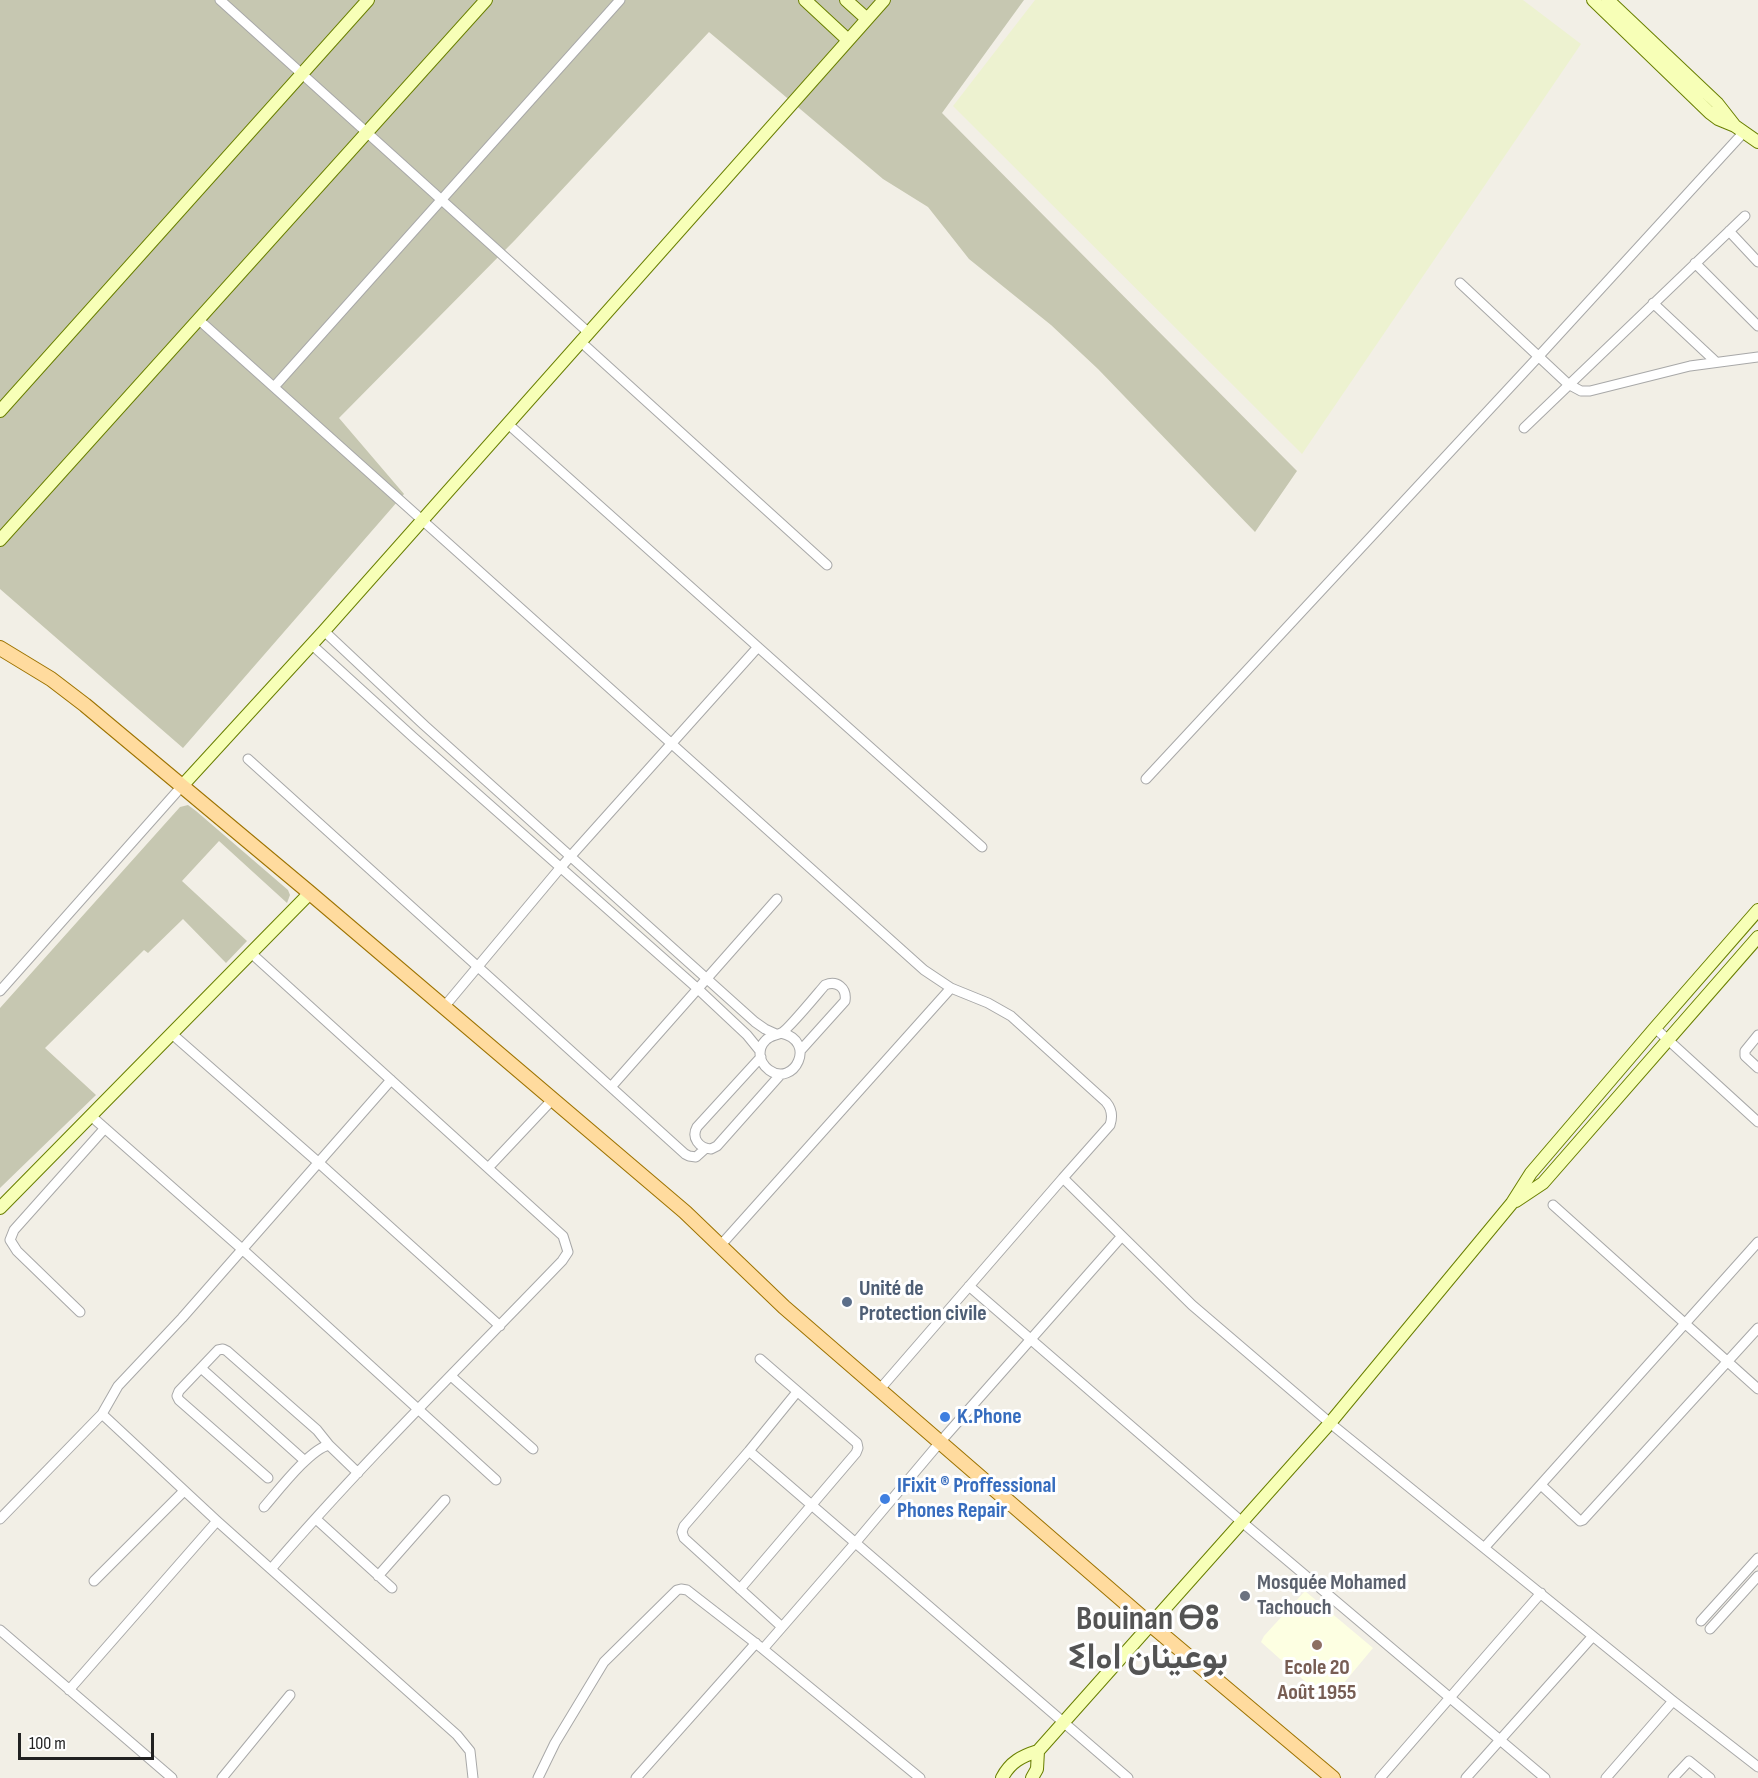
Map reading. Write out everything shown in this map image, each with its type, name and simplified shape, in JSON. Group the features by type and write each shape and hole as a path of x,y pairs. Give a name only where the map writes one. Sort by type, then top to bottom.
{"main road":[{"path":"0,411 368,0"},
{"path":"0,540 486,0"},
{"path":"805,0 848,40"},
{"path":"846,0 867,19"},
{"path":"182,786 324,631 884,0"},
{"path":"1593,0 1710,113 1758,142"},
{"path":"1608,0 1717,103 1739,129"},
{"path":"4,648 85,705 310,893 685,1212 784,1307 1151,1625 1333,1778"},
{"path":"0,1208 310,893"},
{"path":"1002,1778 1006,1769 1021,1756 1038,1751 1330,1423 1512,1203 1531,1173 1758,910"},
{"path":"1512,1203 1543,1183 1758,937"},
{"path":"1032,1778 1037,1769 1038,1751"}],"street":[{"path":"220,0 441,200 827,565"},
{"path":"274,387 620,0"},
{"path":"1146,779 1539,356 1739,129"},
{"path":"1524,428 1745,216"},
{"path":"1729,231 1758,262"},
{"path":"1695,263 1758,326"},
{"path":"1460,283 1568,384 1581,391 1590,391 1667,371 1758,357"},
{"path":"1653,303 1715,362"},
{"path":"199,320 924,970 951,988 988,1003 1011,1016 1110,1106 1112,1115 1110,1125 880,1389"},
{"path":"508,424 982,847"},
{"path":"324,631 755,1022 765,1029 794,1038 800,1051"},
{"path":"311,644 698,989 747,1035 760,1054 763,1064 774,1073 781,1074"},
{"path":"444,1007 561,867 758,647"},
{"path":"413,737 424,724"},
{"path":"248,759 685,1154 696,1156 706,1148"},
{"path":"0,991 182,786"},
{"path":"611,1087 777,899"},
{"path":"252,954 563,1236 568,1252 562,1261 358,1473 271,1569"},
{"path":"836,983 842,986 845,991 845,1001 800,1051 798,1064 794,1069 781,1074 717,1146 711,1149 706,1148 696,1141 697,1127 760,1054 765,1040 779,1033 825,985 836,983"},
{"path":"720,1246 951,988"},
{"path":"1654,1028 1758,1122"},
{"path":"172,1034 500,1326"},
{"path":"1758,1035 1745,1050 1745,1056 1758,1068"},
{"path":"0,1519 102,1414 118,1386 182,1318 391,1080"},
{"path":"488,1168 552,1100"},
{"path":"91,1116 242,1249 496,1480"},
{"path":"80,1312 17,1251 10,1240 14,1230 105,1128"},
{"path":"1063,1178 1192,1305 1330,1423 1673,1701 1758,1767"},
{"path":"1553,1205 1758,1389"},
{"path":"636,1778 759,1646 782,1627 1122,1236"},
{"path":"1484,1548 1758,1242"},
{"path":"969,1286 1242,1522 1545,1778"},
{"path":"1541,1485 1580,1521 1583,1520 1758,1328"},
{"path":"268,1478 177,1396 179,1391 218,1350 227,1351 317,1430 358,1473"},
{"path":"740,1589 812,1506 858,1448 857,1443 760,1359"},
{"path":"201,1368 305,1461"},
{"path":"451,1376 533,1449"},
{"path":"782,1627 684,1538 682,1532 684,1526 797,1392"},
{"path":"102,1414 217,1521 457,1735 470,1751 470,1776"},
{"path":"264,1507 305,1461 321,1447 329,1445"},
{"path":"749,1451 1128,1778"},
{"path":"94,1581 184,1491"},
{"path":"378,1576 445,1500"},
{"path":"316,1519 392,1588"},
{"path":"69,1690 217,1521"},
{"path":"1701,1621 1758,1558"},
{"path":"1710,1629 1758,1576"},
{"path":"537,1778 555,1743 604,1662 681,1588 687,1590 759,1646 920,1778"},
{"path":"1380,1778 1541,1593"},
{"path":"0,1630 172,1778"},
{"path":"1466,1778 1593,1636"},
{"path":"222,1778 290,1695"},
{"path":"1606,1778 1673,1701"},
{"path":"1673,1778 1689,1761 1710,1778"}],"shaded area":[{"path":"0,0 1024,0 942,113 1297,471 1255,532 1098,369 1051,325 969,259 928,207 883,179 709,32 515,240 339,418 404,494 183,748 0,589"},
{"path":"1035,0 1523,0 1581,44 1302,454 953,106"},
{"path":"188,805 288,890 290,895 287,903 219,841 182,881 247,941 226,963 183,919 148,953 144,950 45,1048 96,1095 0,1188 0,1008 180,807"},
{"name":"Ecole 20 Août 1955","path":"1305,1591 1373,1648 1328,1702 1261,1642"}],"place":[{"name":"Unité de Protection civile","path":"847,1302"},
{"name":"K.Phone","path":"945,1417"},
{"name":"IFixit ® Proffessional Phones Repair","path":"885,1499"},
{"name":"Mosquée Mohamed Tachouch","path":"1245,1596"},
{"name":"Ecole 20 Août 1955","path":"1317,1645"}],"district":[{"name":"Bouinan ⴱⵓ ⵉⵏⴰⵏ بوعينان","path":"1148,1640"}]}
